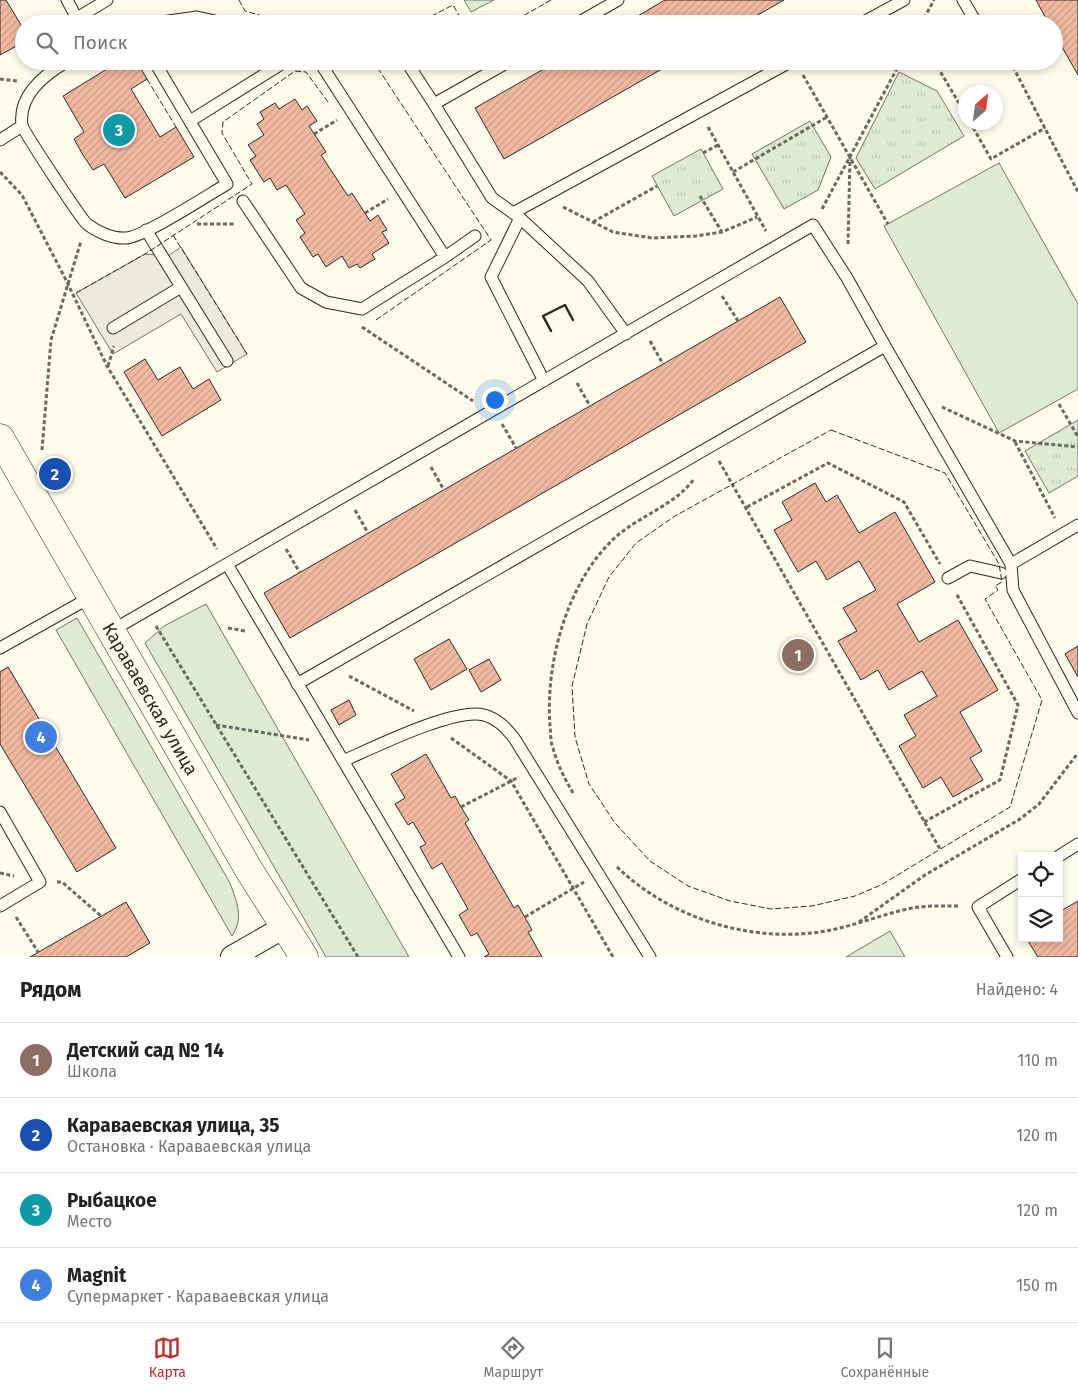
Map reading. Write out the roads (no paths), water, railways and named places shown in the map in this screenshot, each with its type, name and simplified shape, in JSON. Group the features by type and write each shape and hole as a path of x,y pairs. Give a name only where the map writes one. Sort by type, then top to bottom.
{"street":[{"name":"Караваевская улица","path":"0,438 249,870 304,957"},
{"path":"232,957 286,926"}],"lane":[{"path":"66,0 75,15"},
{"path":"86,15 107,0"},
{"path":"592,15 618,0"},
{"path":"876,15 904,0"},
{"path":"963,0 972,15"},
{"path":"53,70 36,84 24,105 22,126 86,224 105,235 127,238 159,224 227,184 159,70"},
{"path":"190,121 272,70"},
{"path":"325,70 445,257"},
{"path":"412,70 492,198 517,216 588,281 626,334"},
{"path":"434,104 494,70"},
{"path":"544,381 491,277 517,216 542,197 700,111 786,70"},
{"path":"0,140 22,126"},
{"path":"243,201 301,288 326,302 362,309 475,236"},
{"path":"111,631 714,284 813,225 847,278 884,346 1011,564 1013,590 1078,713"},
{"path":"146,230 227,361"},
{"path":"112,328 181,287"},
{"path":"297,684 884,346"},
{"path":"1011,564 1078,525"},
{"path":"227,564 459,957"},
{"path":"948,578 970,566 1001,573"},
{"path":"0,648 91,597"},
{"path":"343,761 432,724 467,714 484,714 500,722 514,738 534,769 650,957"},
{"path":"0,812 40,882 3,904"},
{"path":"1063,853 1078,844"},
{"path":"1007,957 978,907 1018,882"}],"place":[{"name":"Рыбацкое","path":"119,130"},
{"name":"Караваевская улица, 35","path":"55,474"},
{"name":"Детский сад № 14","path":"798,655"},
{"name":"Magnit","path":"41,737"}]}
